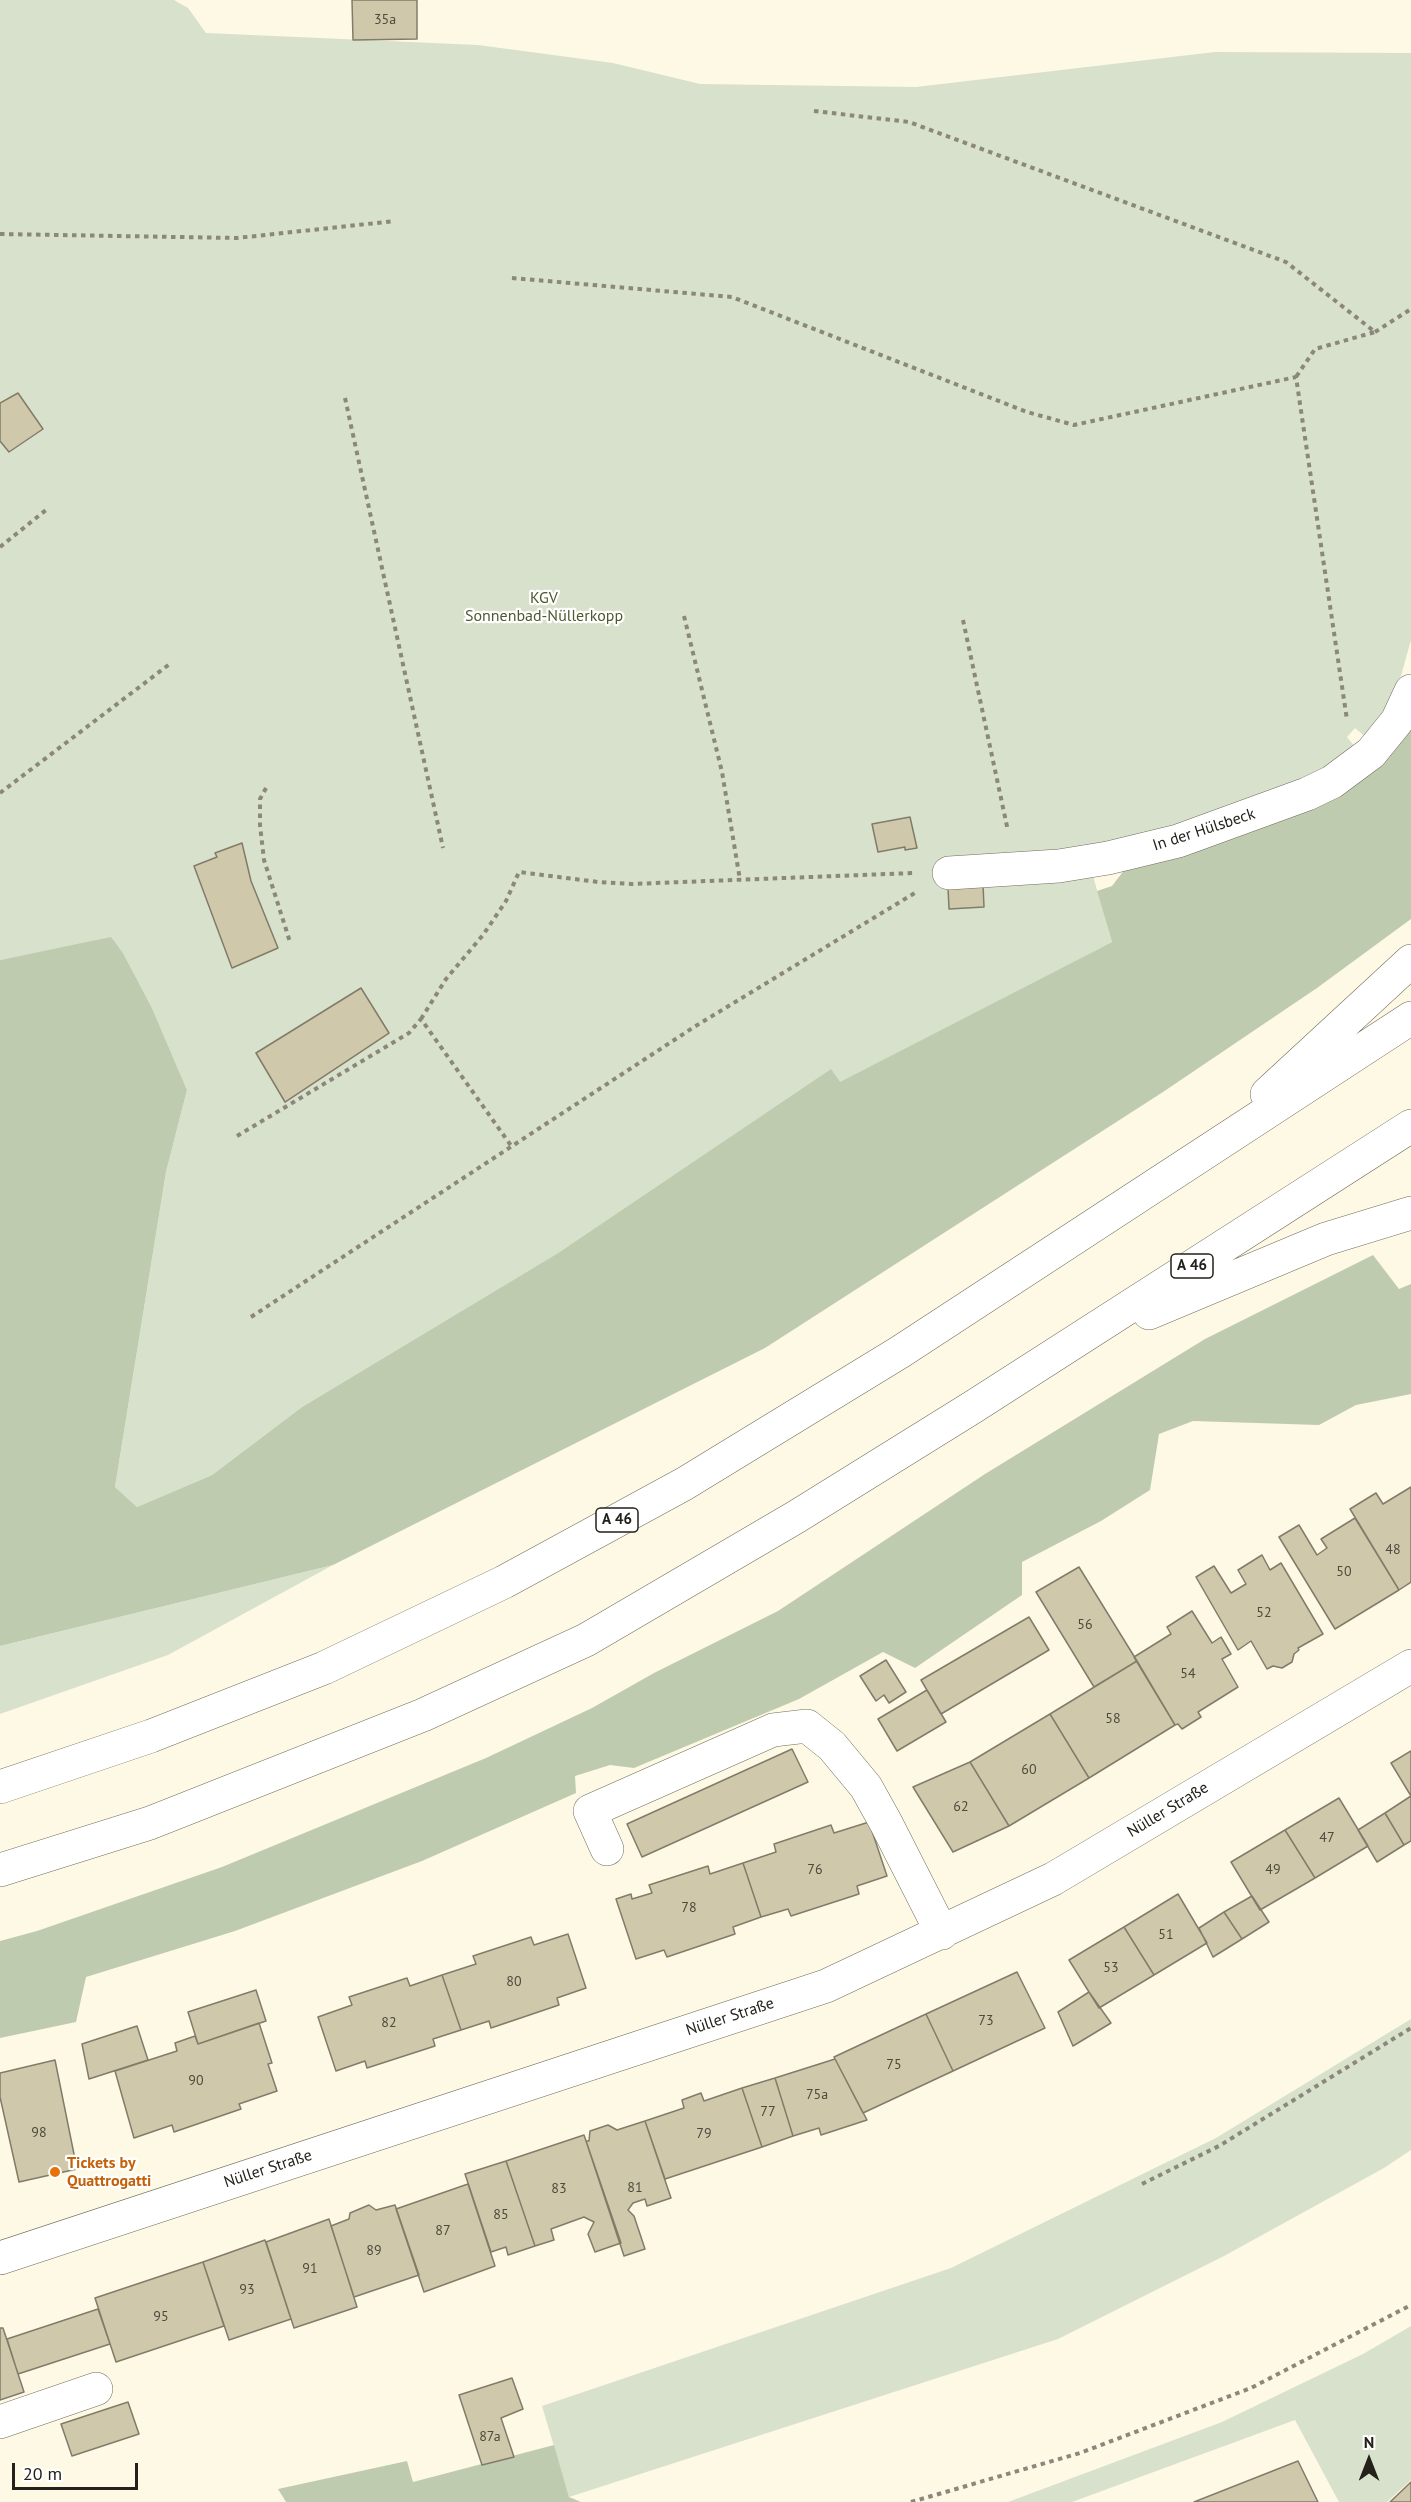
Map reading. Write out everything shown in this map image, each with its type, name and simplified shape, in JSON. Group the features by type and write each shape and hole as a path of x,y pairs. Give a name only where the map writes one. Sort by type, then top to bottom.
{"main road":[{"name":"In der Hülsbeck","path":"949,873 1078,864 1178,840 1307,795 1332,782 1371,753 1397,721 1411,691"},
{"path":"1189,1164 1411,961"},
{"name":"A 46","path":"0,1787 151,1736 324,1668 504,1582 684,1484 900,1353 1411,1018"},
{"name":"A 46","path":"0,1870 150,1823 423,1715 586,1640 796,1517 973,1407 1411,1126"},
{"path":"973,1407 1162,1306 1326,1239 1411,1214"},
{"name":"Nüller Straße","path":"0,2258 826,1986 1053,1879 1411,1666"},
{"path":"607,1849 590,1811 773,1730 807,1726 832,1746 866,1787 942,1933"},
{"path":"0,2422 96,2389"}],"path":[{"path":"814,111 909,122 1286,262 1374,332"},
{"path":"0,234 237,238 395,221"},
{"path":"512,278 732,297 1027,412 1074,425 1296,377 1316,349 1374,332 1411,309"},
{"path":"1296,377 1348,728 1371,753"},
{"path":"345,398 443,848"},
{"path":"0,547 46,510"},
{"path":"684,616 722,772 740,880"},
{"path":"963,620 1016,869"},
{"path":"0,793 171,663"},
{"path":"266,788 260,799 264,860 290,942"},
{"path":"237,1136 409,1033 421,1019 446,979 483,935 506,901 519,872 632,884 883,873"},
{"path":"251,1317 694,1028 949,873"},
{"path":"421,1019 512,1147"},
{"path":"1142,2184 1219,2146 1411,2028"},
{"path":"911,2502 1080,2453 1251,2388 1411,2305"}],"green space":[{"name":"KGV Sonnenbad-Nüllerkopp","path":"0,0 174,0 188,8 206,33 478,45 613,63 700,84 916,87 1215,52 1411,53 1411,640 1399,683 1391,701 1367,738 1355,728 1347,737 1356,748 1325,772 1119,845 1086,852 1112,942 839,1083 830,1070 558,1253 302,1407 212,1475 137,1507 115,1487 166,1172 187,1090 152,1008 123,953 111,938 0,960"},
{"path":"1411,724 1411,919 1317,988 1163,1092 765,1348 333,1565 0,1646 0,960 111,937 123,953 152,1008 187,1090 166,1172 115,1487 137,1507 212,1475 302,1407 558,1253 831,1069 840,1082 1112,942 1097,891 1112,886 1125,869"},
{"path":"1373,1255 1399,1289 1411,1284 1411,1394 1356,1405 1319,1425 1193,1421 1159,1434 1150,1490 1101,1521 1022,1562 1022,1595 915,1668 883,1652 799,1699 634,1768 610,1765 575,1776 576,1793 422,1861 235,1931 86,1977 76,2022 0,2038 0,1941 37,1931 222,1867 486,1758 592,1708 654,1673 778,1611 985,1474 1205,1339"},
{"path":"333,1565 168,1655 0,1714 0,1646"},
{"path":"1411,2019 1411,2150 1384,2168 1224,2256 1058,2339 569,2497 542,2406 951,2268 1216,2138"},
{"path":"1411,2326 1411,2480 1387,2502 1339,2502 1295,2420 1072,2502 1008,2502 1222,2422 1363,2354"},
{"path":"554,2445 569,2497 581,2502 286,2502 278,2489 407,2461 413,2482"}],"building":[{"path":"352,0 417,0 417,39 353,40"},
{"path":"18,393 43,429 9,452 0,441 0,403"},
{"path":"910,817 917,848 905,850 905,847 878,852 872,824"},
{"path":"242,843 251,881 278,948 232,968 194,866 217,857 215,853"},
{"path":"983,885 984,907 949,909 948,887"},
{"path":"361,988 389,1033 285,1102 256,1053"},
{"path":"1411,1487 1411,1582 1399,1590 1350,1509 1376,1493 1383,1504"},
{"path":"1355,1518 1399,1590 1335,1629 1279,1537 1299,1525 1317,1555 1327,1548 1321,1539"},
{"path":"1262,1555 1270,1570 1281,1563 1323,1634 1298,1648 1292,1662 1282,1668 1273,1666 1267,1669 1251,1641 1238,1650 1196,1577 1214,1566 1231,1593 1246,1584 1238,1570"},
{"path":"1079,1567 1137,1661 1094,1687 1036,1592"},
{"path":"1192,1611 1212,1643 1221,1637 1231,1654 1222,1659 1238,1687 1198,1712 1201,1717 1182,1729 1178,1724 1175,1725 1134,1657 1171,1634 1167,1627"},
{"path":"1029,1617 1049,1650 941,1714 921,1680"},
{"path":"886,1660 906,1692 889,1703 884,1695 876,1701 860,1676"},
{"path":"1137,1661 1175,1725 1089,1778 1050,1714"},
{"path":"927,1690 946,1722 897,1751 878,1719"},
{"path":"1050,1714 1089,1778 1009,1826 970,1762"},
{"path":"792,1749 808,1782 642,1857 627,1824"},
{"path":"1411,1751 1411,1796 1391,1763"},
{"path":"970,1762 1009,1826 953,1852 913,1787"},
{"path":"1411,1796 1411,1841 1404,1845 1385,1813"},
{"path":"1339,1798 1368,1846 1315,1878 1285,1830"},
{"path":"1385,1813 1404,1845 1377,1862 1358,1830"},
{"path":"869,1822 887,1876 857,1886 859,1894 791,1916 788,1909 761,1917 743,1863 776,1852 774,1844 831,1825 834,1833"},
{"path":"1285,1830 1315,1878 1260,1910 1231,1862"},
{"path":"743,1863 761,1917 733,1927 735,1934 667,1957 664,1950 636,1959 616,1899 631,1894 632,1899 652,1893 649,1885 708,1866 710,1874"},
{"path":"1178,1894 1207,1943 1154,1975 1124,1927"},
{"path":"1252,1896 1269,1922 1242,1939 1224,1912"},
{"path":"1224,1912 1242,1939 1213,1957 1199,1928"},
{"path":"1124,1927 1154,1975 1099,2008 1069,1960"},
{"path":"568,1934 586,1988 557,1998 559,2005 491,2028 489,2021 461,2030 442,1975 476,1964 473,1956 531,1937 534,1945"},
{"path":"1017,1972 1045,2028 953,2071 926,2014"},
{"path":"442,1975 461,2030 433,2039 435,2046 367,2068 365,2061 336,2071 318,2017 352,2005 349,1997 407,1978 410,1986"},
{"path":"256,1990 266,2021 198,2044 188,2012"},
{"path":"1089,1992 1111,2023 1073,2046 1058,2012"},
{"path":"926,2014 953,2071 863,2113 834,2057"},
{"path":"259,2023 272,2063 268,2064 277,2091 239,2104 241,2109 174,2132 172,2125 134,2138 115,2071 177,2051 175,2043 195,2036 198,2044"},
{"path":"137,2026 148,2060 89,2079 82,2044"},
{"path":"835,2059 867,2120 821,2135 819,2128 793,2136 775,2078"},
{"path":"55,2060 77,2169 19,2182 0,2097 0,2073"},
{"path":"775,2078 793,2136 762,2147 742,2088"},
{"path":"742,2088 762,2147 665,2179 645,2121 684,2108 682,2100 701,2093 704,2101"},
{"path":"645,2121 671,2198 647,2206 645,2199 633,2203 628,2210 634,2216 645,2249 624,2256 586,2141 589,2141 590,2131 608,2125 617,2130"},
{"path":"584,2135 621,2243 595,2252 588,2234 594,2222 584,2217 551,2229 554,2240 535,2246 506,2161"},
{"path":"506,2161 535,2246 508,2255 506,2247 491,2252 465,2174"},
{"path":"468,2184 495,2266 424,2292 396,2209"},
{"path":"369,2205 376,2210 395,2205 419,2275 354,2297 331,2226 349,2219 350,2213"},
{"path":"329,2219 357,2307 294,2328 266,2242"},
{"path":"265,2240 291,2319 229,2340 203,2262"},
{"path":"203,2262 224,2326 116,2362 95,2298"},
{"path":"98,2309 110,2344 18,2374 7,2339"},
{"path":"0,2328 3,2328 24,2392 0,2400"},
{"path":"512,2378 523,2409 501,2418 514,2457 482,2465 459,2395"},
{"path":"128,2402 139,2434 72,2456 61,2424"},
{"path":"1298,2461 1318,2502 1194,2502"},
{"path":"1411,2482 1411,2502 1390,2502"}],"place":[{"name":"Tickets by Quattrogatti","path":"55,2172"}]}
